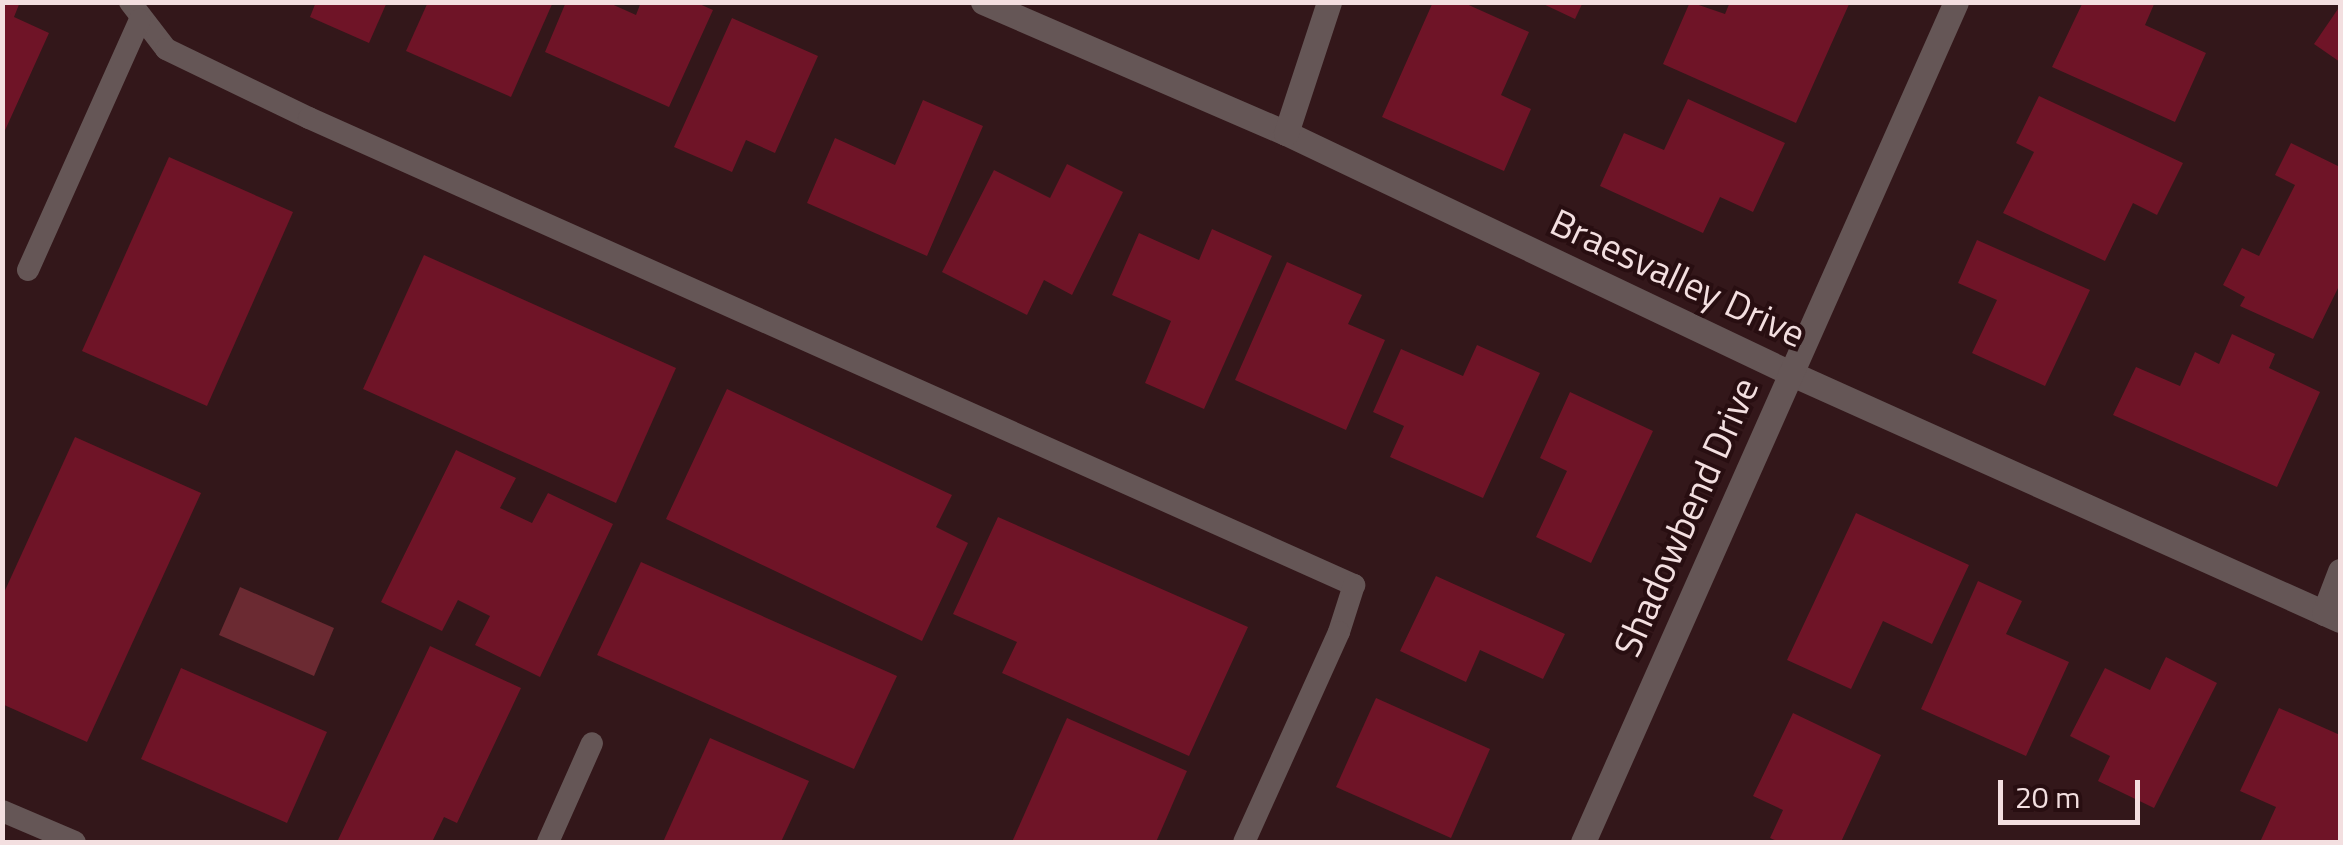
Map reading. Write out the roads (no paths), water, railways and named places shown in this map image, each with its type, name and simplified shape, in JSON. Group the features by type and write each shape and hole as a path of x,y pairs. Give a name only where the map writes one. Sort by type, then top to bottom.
{"street":[{"name":"Braesvalley Drive","path":"983,2 1286,133 1790,373 2332,617"},
{"path":"1286,133 1329,2"},
{"name":"Shadowbend Drive","path":"1583,842 1956,2"},
{"path":"2332,617 2340,571"}],"lane":[{"path":"28,270 135,11 166,49 309,118 1354,586 1339,632 1253,840"},
{"path":"548,842 592,742"},
{"path":"2,811 76,842"}]}
